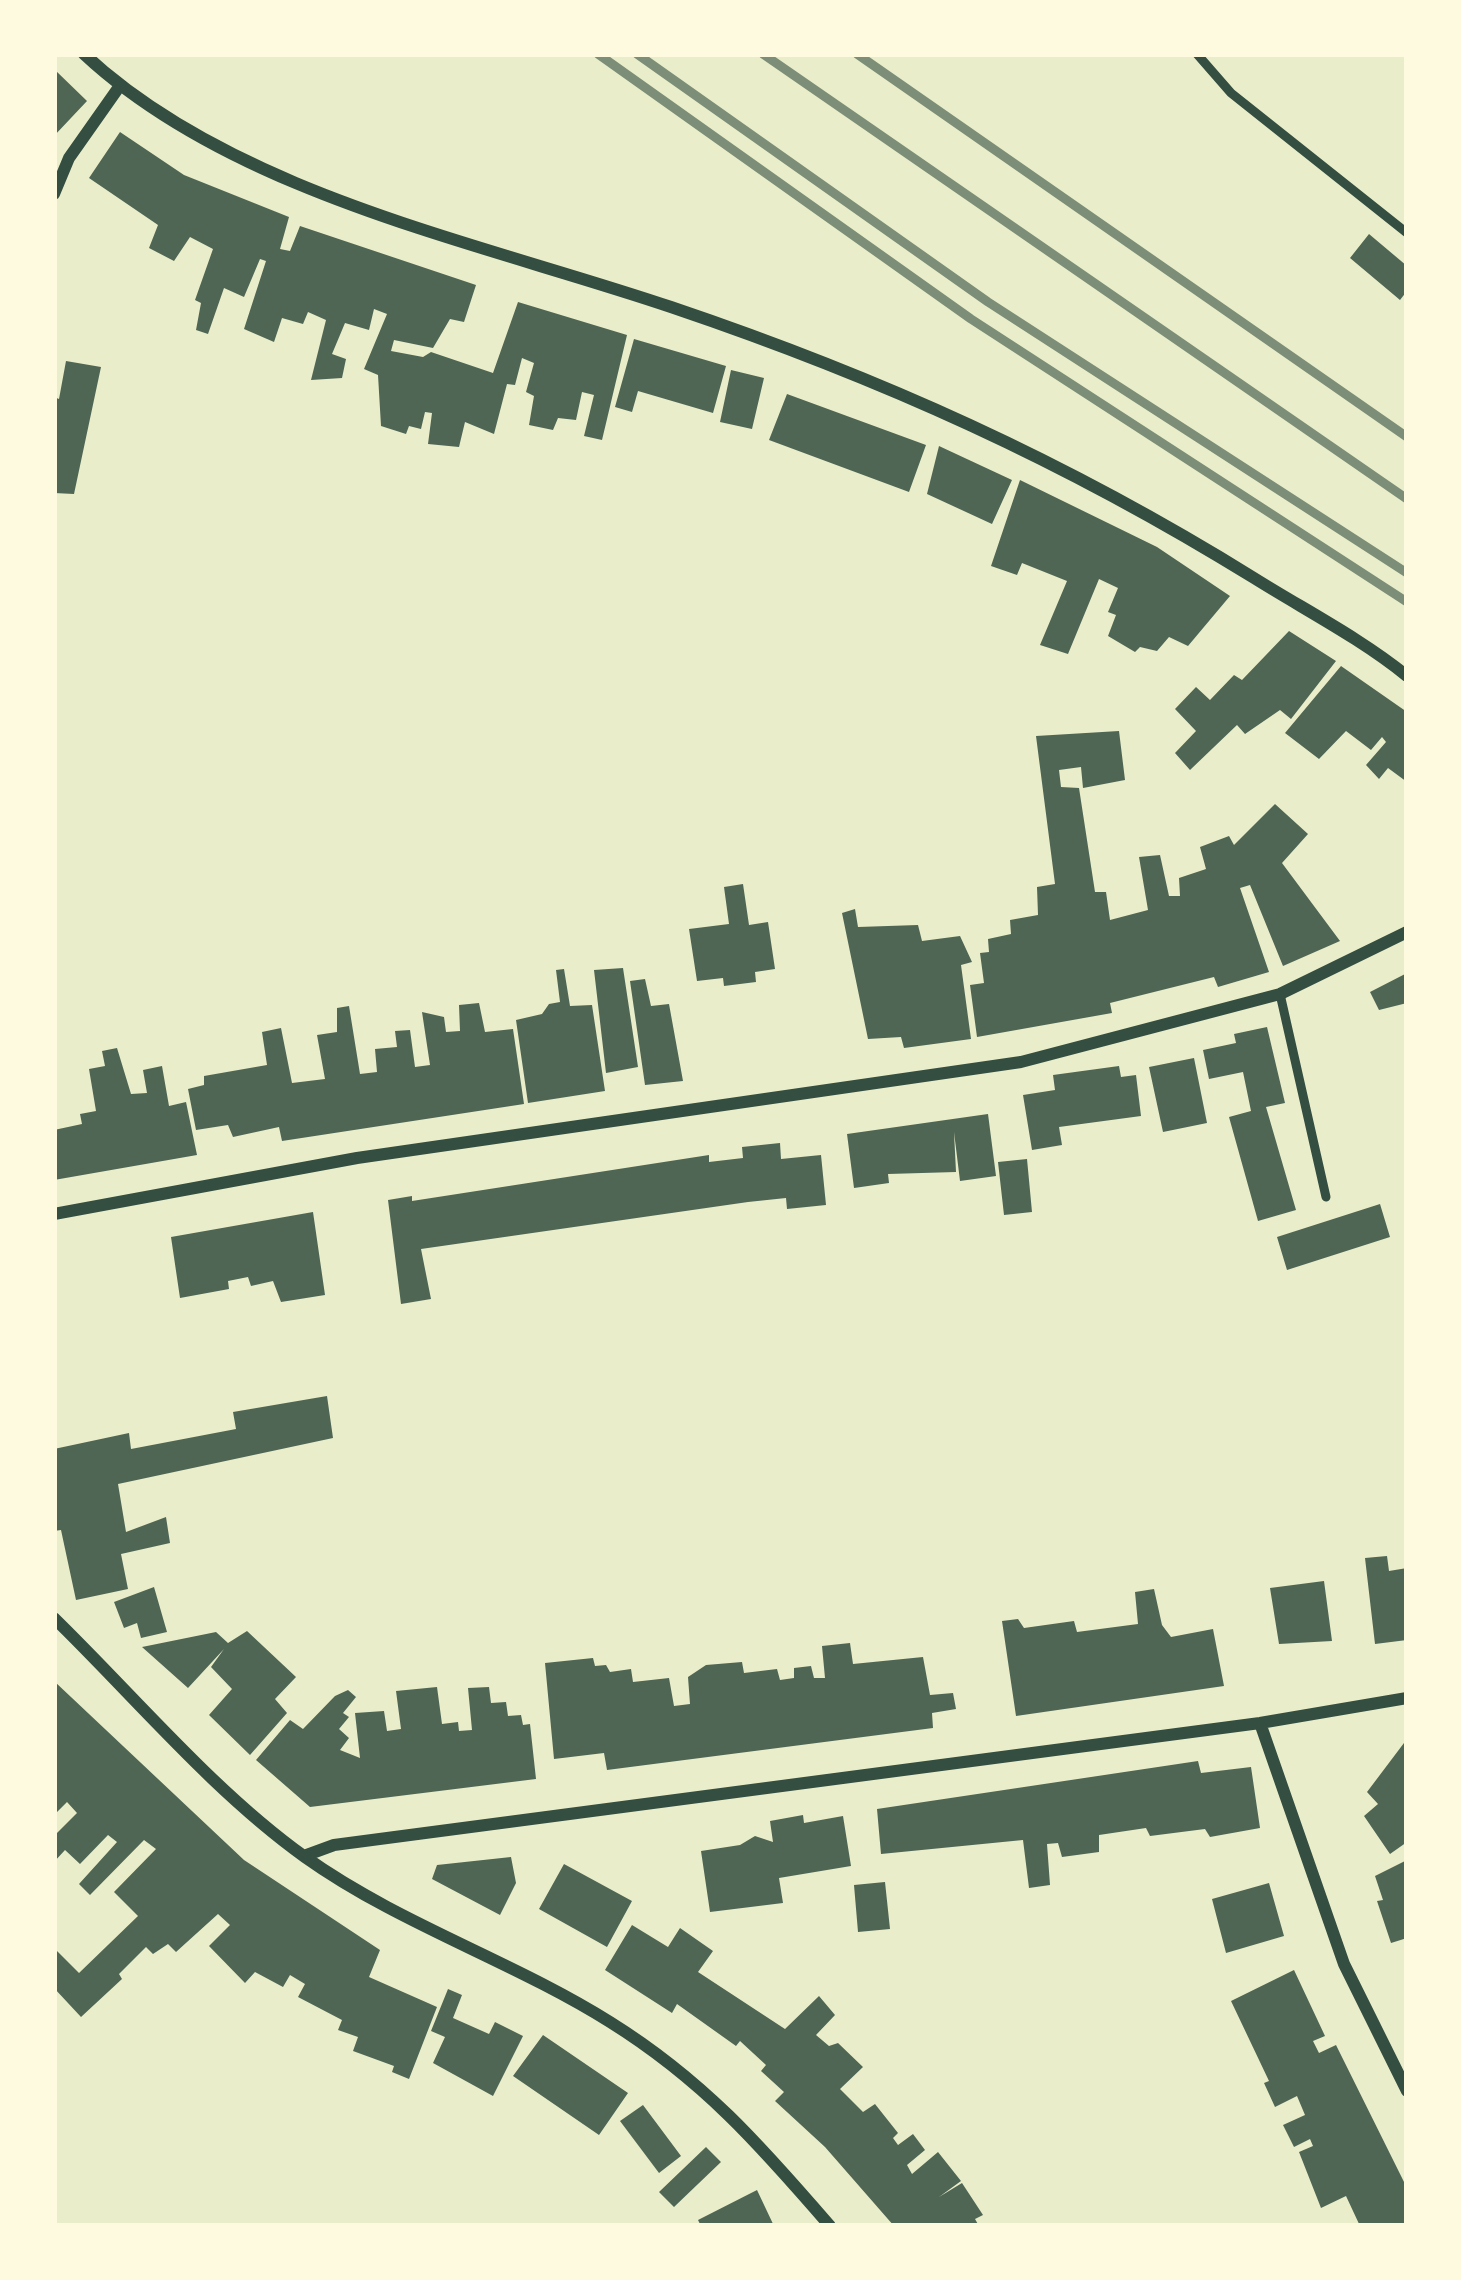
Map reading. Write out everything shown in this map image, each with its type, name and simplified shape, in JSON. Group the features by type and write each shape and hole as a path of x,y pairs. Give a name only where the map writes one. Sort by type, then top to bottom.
{"street":[{"path":"85,54 119,87 192,137 287,181 675,308 894,388 1047,458 1156,518 1407,676"},
{"path":"54,194 69,158 119,87"},
{"path":"54,1214 357,1158 1022,1062 1280,994 1407,932"},
{"path":"54,1618 256,1817 304,1856 610,2022 681,2071 729,2110 830,2226"},
{"path":"304,1856 334,1845 1260,1724 1407,1698"},
{"path":"1260,1724 1344,1964 1407,2091"}],"lane":[{"path":"1196,54 1231,93 1407,233"},
{"path":"1280,994 1326,1197"}],"building":[{"path":"54,69 87,101 54,136"},
{"path":"120,132 184,175 289,217 280,249 290,251 300,226 476,285 464,322 450,319 433,348 394,340 391,351 423,357 431,352 493,373 518,302 627,335 602,440 584,436 594,395 582,392 576,420 558,418 553,430 529,425 534,396 526,392 534,363 522,358 515,385 507,384 494,434 465,422 459,447 428,444 432,413 425,412 421,429 409,426 406,434 381,426 378,375 364,369 387,314 374,309 369,330 345,323 332,354 346,359 342,378 311,380 326,320 308,312 303,324 282,318 274,342 244,329 266,261 260,259 244,297 224,288 208,334 196,330 201,303 195,300 213,249 190,237 174,261 149,248 158,225 89,178"},
{"path":"1369,234 1407,266 1407,291 1400,300 1350,258"},
{"path":"634,339 726,366 713,413 638,391 632,412 615,407"},
{"path":"66,361 101,367 74,494 54,493 54,397 59,399"},
{"path":"731,370 764,378 752,429 720,422"},
{"path":"787,394 926,445 909,492 769,440"},
{"path":"939,446 1012,480 992,524 927,494"},
{"path":"1020,480 1157,547 1230,596 1188,646 1169,637 1157,651 1140,647 1135,652 1108,636 1116,615 1108,612 1118,588 1099,579 1068,654 1040,645 1067,581 1022,563 1017,575 991,566"},
{"path":"1289,631 1336,661 1291,719 1280,710 1245,734 1237,725 1190,770 1175,753 1196,731 1175,709 1196,687 1210,700 1234,675 1242,680"},
{"path":"1341,666 1407,712 1407,782 1388,768 1379,779 1366,765 1386,742 1382,737 1371,750 1346,731 1319,759 1285,733"},
{"path":"1119,731 1125,780 1083,788 1081,767 1059,770 1061,787 1079,788 1095,892 1106,892 1110,920 1148,910 1139,857 1160,855 1169,896 1180,896 1179,878 1206,869 1200,847 1229,836 1234,845 1275,804 1308,834 1282,863 1340,941 1283,966 1250,885 1240,888 1269,972 1218,987 1214,977 1110,1003 1112,1013 977,1037 970,985 984,983 980,953 989,952 988,939 1011,934 1010,920 1038,915 1037,887 1055,884 1036,736"},
{"path":"743,884 749,925 768,922 775,969 755,972 756,982 724,986 723,978 697,981 689,929 729,924 724,887"},
{"path":"855,909 858,927 918,925 922,941 960,936 972,962 961,965 971,1039 904,1048 901,1037 868,1039 842,913"},
{"path":"623,968 638,1067 606,1073 594,970"},
{"path":"564,969 570,1006 592,1005 605,1091 528,1103 516,1020 542,1014 549,1004 560,1002 556,970"},
{"path":"1407,973 1407,1003 1379,1010 1370,992"},
{"path":"645,979 651,1006 669,1004 683,1081 645,1085 630,981"},
{"path":"479,1003 485,1032 513,1029 524,1104 282,1141 279,1127 233,1137 228,1125 196,1130 188,1089 204,1085 204,1076 267,1065 262,1032 281,1028 292,1083 325,1079 317,1035 337,1032 337,1008 349,1006 360,1074 377,1072 375,1049 397,1047 395,1031 410,1030 415,1067 430,1065 422,1012 444,1017 446,1032 460,1031 459,1005"},
{"path":"1267,1027 1285,1103 1266,1107 1296,1210 1258,1221 1229,1117 1251,1111 1243,1072 1209,1079 1203,1050 1236,1043 1234,1034"},
{"path":"117,1048 131,1094 147,1093 143,1070 162,1066 169,1106 186,1102 197,1155 54,1180 54,1130 82,1124 80,1114 96,1111 89,1069 105,1066 102,1051"},
{"path":"1194,1058 1207,1123 1163,1132 1149,1067"},
{"path":"1119,1066 1121,1077 1136,1075 1141,1116 1059,1127 1062,1145 1032,1150 1023,1095 1055,1090 1053,1075"},
{"path":"988,1114 996,1176 960,1181 954,1132 956,1172 888,1174 889,1183 854,1188 847,1134"},
{"path":"780,1143 781,1159 821,1155 826,1205 787,1209 786,1198 748,1202 421,1249 431,1299 401,1304 388,1200 412,1196 412,1201 709,1155 709,1162 743,1158 742,1147"},
{"path":"1027,1159 1032,1212 1004,1215 998,1162"},
{"path":"1380,1204 1390,1237 1287,1270 1277,1237"},
{"path":"313,1212 325,1295 281,1302 273,1281 251,1286 248,1277 228,1281 229,1289 180,1298 171,1237"},
{"path":"327,1396 333,1438 118,1484 126,1532 166,1517 170,1543 121,1554 128,1589 76,1600 61,1530 54,1531 54,1449 129,1433 131,1449 236,1429 233,1412"},
{"path":"1387,1556 1389,1571 1407,1568 1407,1640 1375,1644 1365,1558"},
{"path":"1324,1581 1332,1641 1279,1644 1270,1588"},
{"path":"154,1587 167,1632 141,1638 137,1623 124,1628 114,1602"},
{"path":"1154,1589 1162,1625 1171,1637 1213,1629 1224,1686 1016,1716 1002,1621 1018,1619 1024,1628 1074,1621 1077,1632 1138,1624 1135,1592"},
{"path":"247,1631 296,1677 275,1699 287,1713 250,1755 209,1715 232,1689 211,1667 224,1649 188,1688 142,1647 216,1632 228,1643"},
{"path":"850,1643 853,1664 923,1657 930,1695 953,1693 956,1709 932,1713 933,1728 607,1770 604,1753 554,1759 545,1663 593,1658 595,1666 606,1665 610,1672 631,1669 633,1682 669,1678 674,1706 690,1704 688,1677 706,1665 742,1662 744,1673 777,1669 780,1680 794,1678 794,1668 811,1666 814,1678 825,1678 822,1646"},
{"path":"54,1681 244,1860 380,1950 369,1977 437,2007 409,2079 392,2072 394,2066 353,2051 358,2037 338,2030 342,2020 298,1997 305,1984 290,1975 283,1987 255,1972 245,1983 209,1946 230,1925 218,1914 176,1952 168,1944 153,1954 146,1947 119,1974 122,1979 81,2017 54,1988 57,1951 79,1973 138,1916 114,1892 156,1849 144,1840 90,1895 79,1884 117,1842 108,1835 80,1864 65,1850 54,1862 54,1836 77,1813 67,1802 54,1815"},
{"path":"437,1687 442,1724 458,1722 459,1731 472,1730 468,1688 489,1687 491,1703 506,1702 508,1716 521,1715 523,1725 530,1724 536,1779 310,1807 256,1760 290,1720 303,1729 335,1696 348,1690 356,1697 343,1713 349,1717 339,1729 349,1738 340,1750 360,1758 355,1713 384,1711 387,1731 401,1729 396,1691"},
{"path":"1407,1739 1407,1842 1390,1854 1364,1816 1378,1804 1367,1792"},
{"path":"1198,1761 1201,1773 1251,1767 1260,1828 1210,1837 1205,1829 1150,1836 1146,1828 1099,1835 1099,1852 1062,1857 1058,1843 1047,1844 1050,1885 1029,1888 1023,1840 881,1854 877,1809"},
{"path":"803,1815 804,1823 843,1816 851,1866 779,1878 783,1903 710,1912 701,1851 740,1845 755,1836 773,1842 770,1821"},
{"path":"511,1857 516,1883 500,1915 432,1879 437,1865"},
{"path":"1407,1860 1407,1938 1391,1943 1377,1901 1383,1900 1375,1876"},
{"path":"564,1864 632,1901 607,1947 539,1909"},
{"path":"885,1882 890,1929 858,1932 854,1885"},
{"path":"1269,1883 1284,1936 1226,1953 1212,1899"},
{"path":"632,1925 668,1947 680,1928 713,1951 698,1972 785,2029 819,1996 835,2015 816,2035 829,2046 838,2043 863,2067 840,2089 863,2112 875,2104 898,2133 893,2138 898,2145 913,2134 925,2150 907,2165 912,2174 938,2152 961,2181 939,2197 962,2183 983,2215 975,2219 979,2226 894,2226 825,2147 775,2101 784,2092 761,2071 766,2065 740,2041 736,2046 677,2004 672,2013 605,1970"},
{"path":"1294,1970 1325,2036 1313,2041 1319,2053 1336,2045 1407,2188 1407,2226 1360,2226 1346,2196 1321,2208 1299,2152 1313,2146 1310,2139 1294,2147 1283,2125 1305,2115 1297,2096 1275,2107 1264,2083 1269,2081 1231,2001"},
{"path":"448,1989 462,1995 453,2018 489,2034 495,2022 523,2036 493,2096 433,2063 445,2037 431,2031"},
{"path":"543,2035 628,2093 599,2135 513,2076"},
{"path":"643,2105 681,2156 659,2173 620,2121"},
{"path":"706,2147 721,2162 674,2207 659,2192"},
{"path":"757,2190 774,2226 701,2226 698,2220"}],"railway":[{"path":"598,54 971,319 1407,602"},
{"path":"637,54 988,302 1407,573"},
{"path":"763,54 1407,499"},
{"path":"857,54 1407,437"}]}
